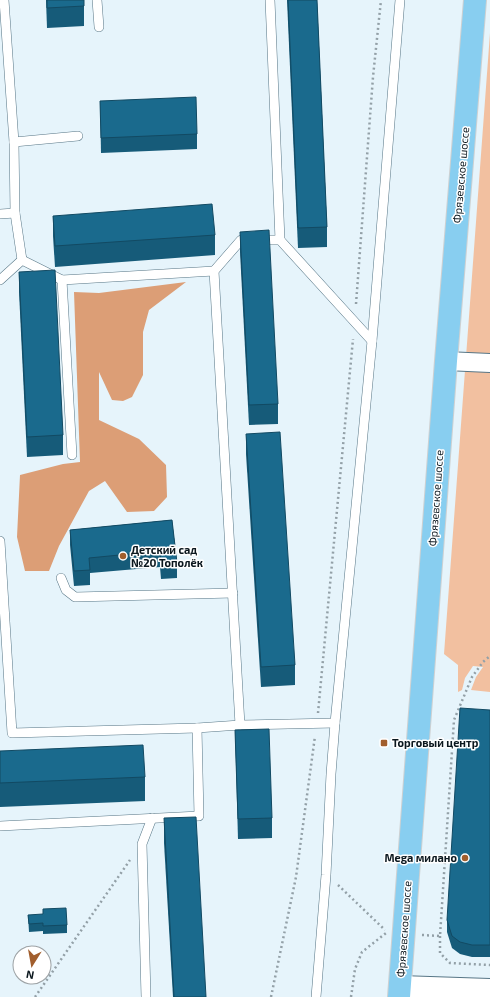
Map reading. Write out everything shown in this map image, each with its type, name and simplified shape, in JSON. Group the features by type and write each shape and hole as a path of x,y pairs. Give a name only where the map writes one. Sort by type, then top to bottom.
{"highway":[{"name":"Фрязевское шоссе","path":"400,992 392,935 446,361 475,0"}],"street":[{"path":"446,361 490,363"},
{"path":"400,992 477,992"}],"lane":[{"path":"4,0 14,142 15,213 22,260"},
{"path":"97,0 99,27"},
{"path":"270,0 280,240 372,341"},
{"path":"316,997 326,875 335,723 372,341 400,0"},
{"path":"14,142 78,136"},
{"path":"0,214 15,213"},
{"path":"240,725 214,271 241,240 280,240"},
{"path":"22,260 62,280 214,271"},
{"path":"0,280 22,260"},
{"path":"62,280 72,455"},
{"path":"0,541 12,734 197,728 240,725 335,723"},
{"path":"61,578 66,590 75,597 233,593"},
{"path":"0,826 199,816 197,728"},
{"path":"146,997 142,844 152,818"}],"path":[{"path":"271,997 296,877 317,723 355,322 373,77 381,0"},
{"path":"490,656 482,662 472,677 454,720 440,936 440,953 450,963 490,965"},
{"path":"35,997 142,844"},
{"path":"326,875 392,935"},
{"path":"352,997 354,969 362,952 392,935 440,936"}],"shaded area":[{"path":"490,33 490,692 471,690 476,677 483,667 473,666 465,678 462,690 458,692 458,665 444,654"},
{"path":"186,282 149,310 143,332 143,375 132,397 123,401 112,400 99,372 99,420 139,439 166,465 167,497 154,511 127,512 105,481 89,491 59,546 49,571 25,571 17,537 20,475 63,464 80,462 74,292 99,293"}],"building":[{"path":"47,0 84,0 84,6 47,8"},
{"path":"288,0 317,0 327,227 298,228"},
{"path":"196,97 197,134 101,138 100,101"},
{"path":"212,204 215,235 55,246 53,216"},
{"path":"269,230 278,404 249,405 240,232"},
{"path":"55,270 63,435 27,437 19,272"},
{"path":"280,432 295,665 261,667 246,434"},
{"path":"172,520 177,563 161,564 160,551 89,558 90,570 74,571 70,530"},
{"path":"460,708 490,710 490,945 472,945 460,942 452,936 447,920"},
{"path":"269,729 272,818 238,819 235,730"},
{"path":"143,745 145,777 0,783 0,751"},
{"path":"196,817 206,997 174,997 164,818"},
{"path":"66,908 67,925 43,926 43,923 29,924 28,915 43,914 43,909"}],"place":[{"name":"Детский сад №20 Тополёк","path":"123,556"},
{"name":"Торговый центр","path":"384,743"},
{"name":"Mega милано","path":"465,858"}]}
